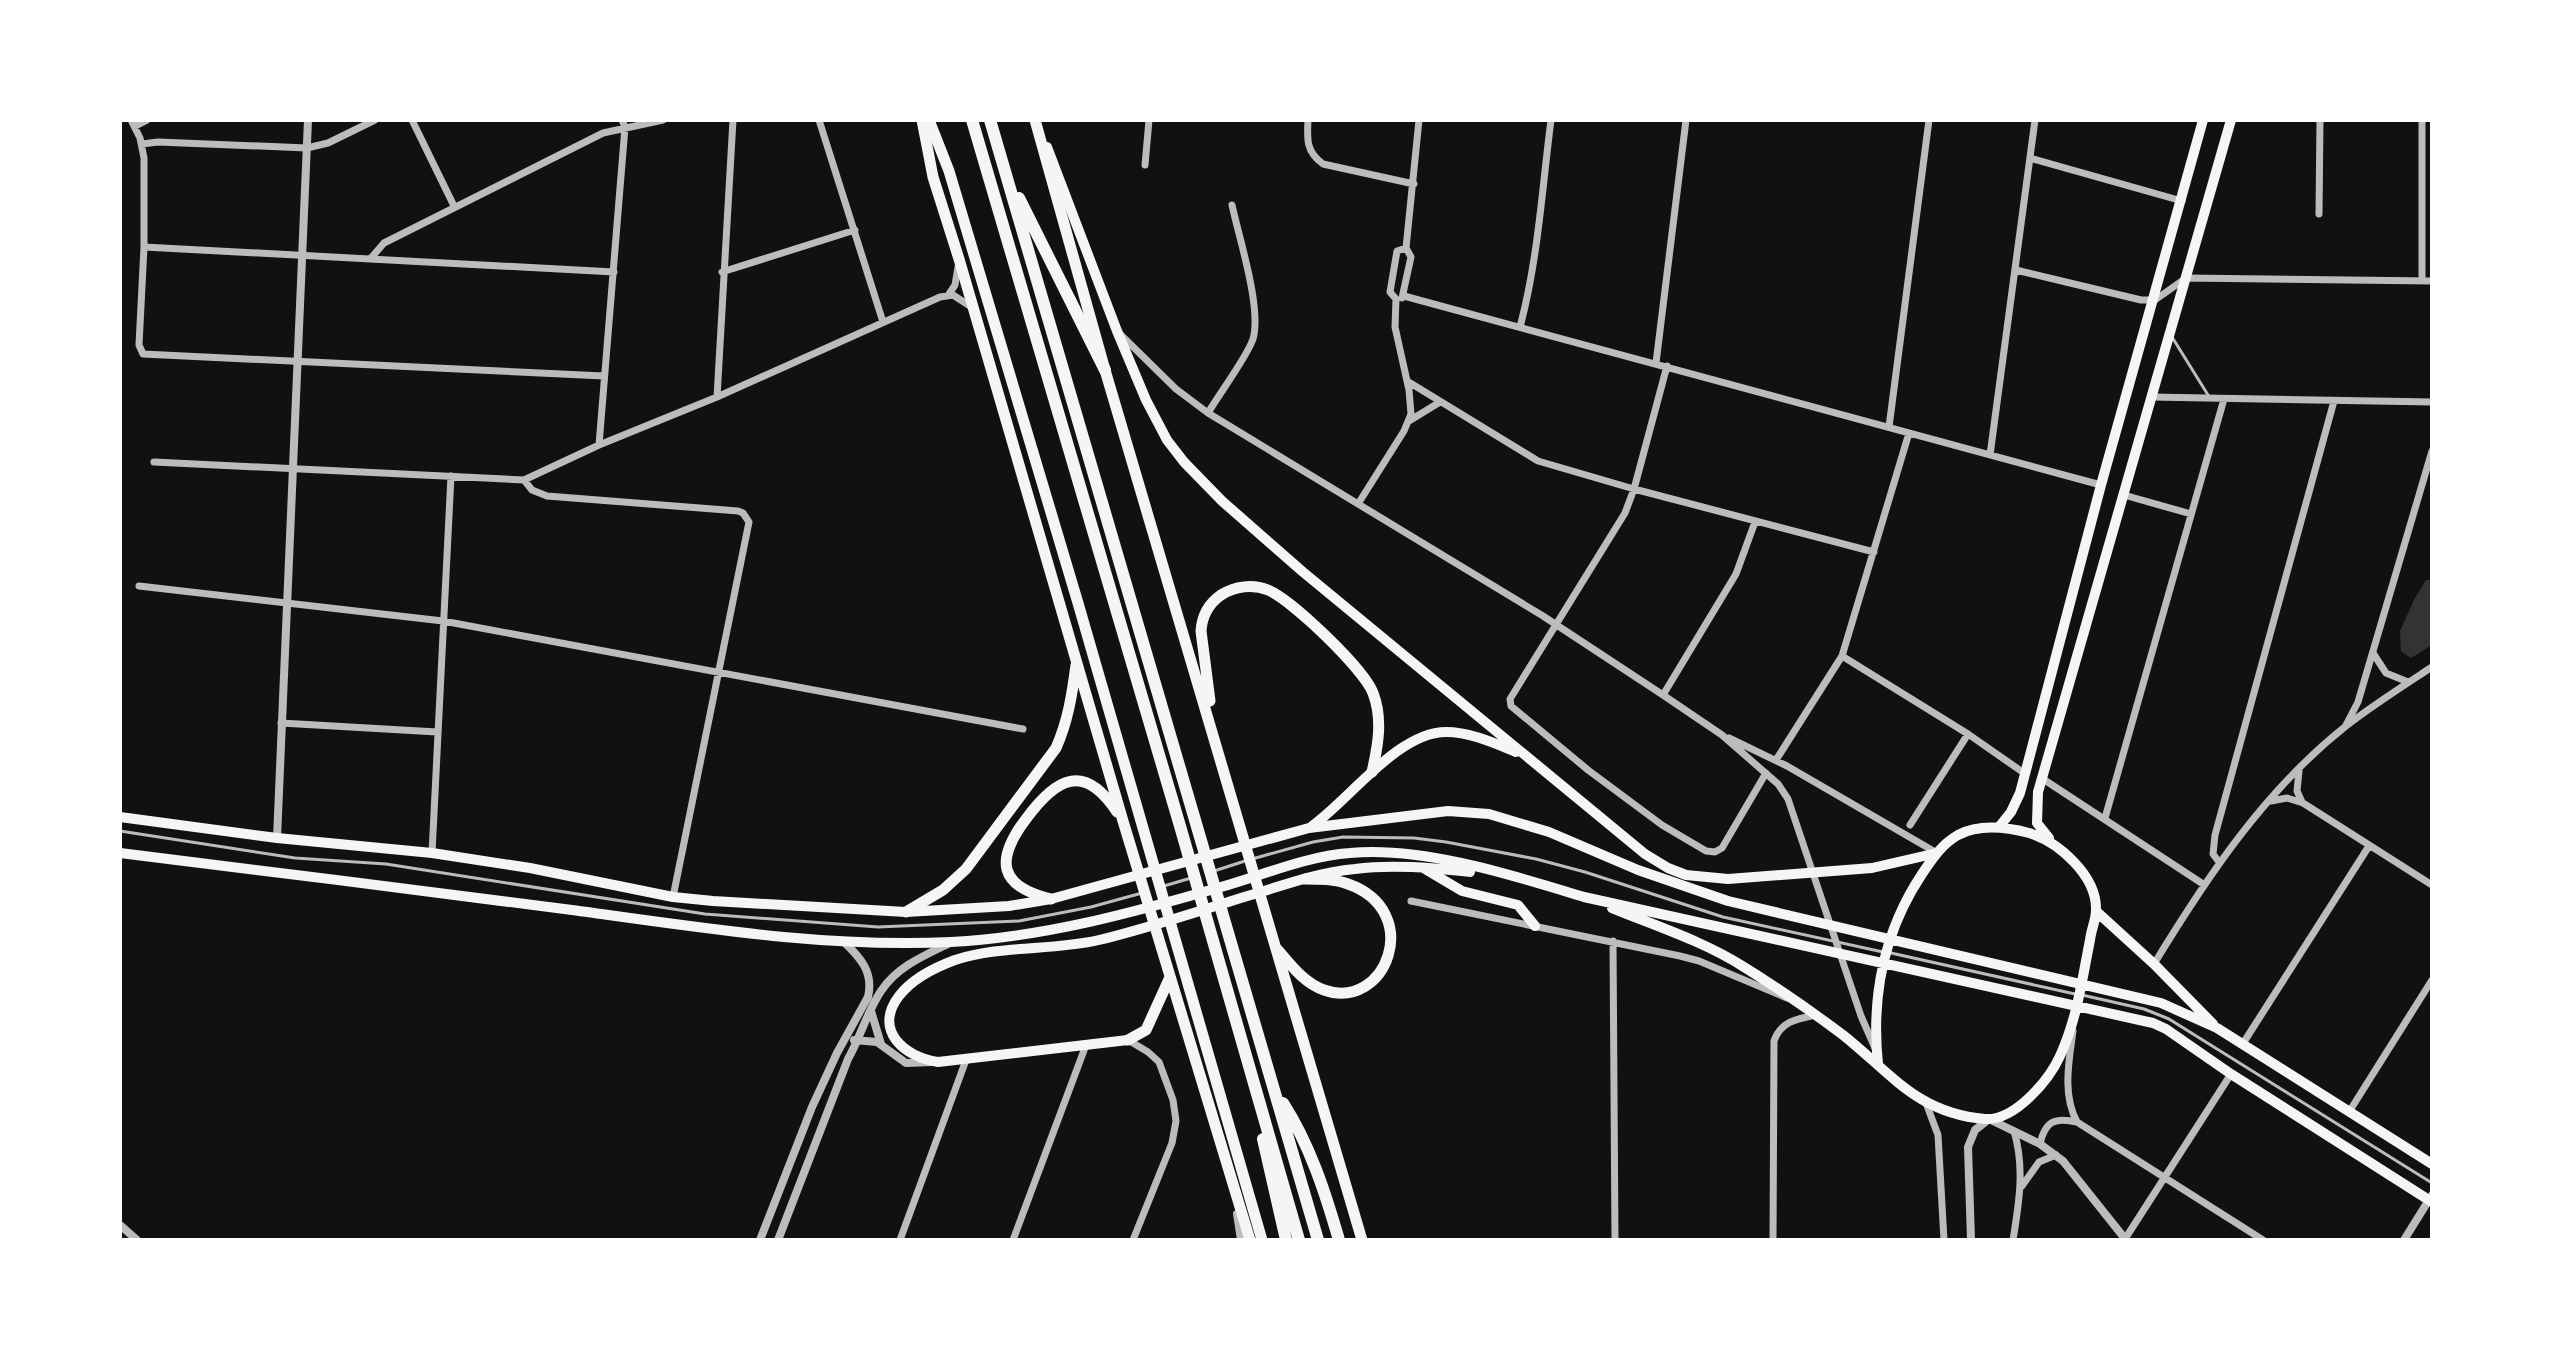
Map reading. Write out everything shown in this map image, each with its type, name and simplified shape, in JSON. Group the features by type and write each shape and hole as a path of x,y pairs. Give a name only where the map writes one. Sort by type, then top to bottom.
{"highway":[{"path":"922,120 933,177 1250,1240"},
{"path":"929,120 949,171 1069,573 1262,1240"},
{"path":"972,120 1299,1240"},
{"path":"990,120 1318,1240"},
{"path":"1036,120 1105,370 1362,1240"},
{"path":"1003,163 1105,370"},
{"path":"1215,737 1201,641 1202,621 1208,608 1223,593 1245,587 1260,588 1285,600 1356,665 1369,684 1379,721 1372,772"},
{"path":"906,912 943,890 966,869 1056,748 1066,726 1076,660"},
{"path":"1051,899 1026,892 1016,885 1009,873 1007,859 1011,839 1044,795 1058,785 1072,781 1086,782 1101,791 1123,821"},
{"path":"1273,945 1300,975 1334,992 1351,992 1359,988 1375,978 1385,964 1391,932 1382,907 1366,893 1348,884 1305,879"},
{"path":"1128,1040 1146,1030 1170,977"},
{"path":"1252,1076 1266,1160 1286,1240"},
{"path":"1275,1090 1294,1120 1321,1180 1339,1240"}],"main road":[{"path":"1036,120 1117,331 1146,400 1167,440 1208,487 1303,572 1645,854 1660,864 1695,877 1756,879 1872,868 1937,853"},
{"path":"1999,827 2016,804 2203,120"},
{"path":"952,942 1061,930 1337,854 1390,852 1519,877 1584,897 1716,951 1816,1015 1926,1103 1989,1119 2019,1106 2039,1090 2055,1067 2073,1026 2097,912 2091,889 2082,872 2037,823 2038,792 2231,120"},
{"path":"1309,828 1337,807 1372,772 1413,741 1438,732 1478,737 1529,758"},
{"path":"120,817 277,838 432,853 530,868 673,897 906,912 1009,906 1051,899 1309,828 1448,811 1489,814 1549,832 1638,870 1728,901 2217,1028"},
{"path":"1878,1064 1877,997 1881,971 1893,929 1912,889 1937,853 1948,841 1962,833 1999,827 2040,837 2055,845"},
{"path":"120,853 696,928 843,940 952,942 1030,949"},
{"path":"1128,1040 938,1062 911,1055 897,1041 891,1026 893,1007 901,993 921,977 948,963 984,954 1080,944 1291,882 1351,869 1424,867 1519,877"},
{"path":"1424,867 1462,891 1518,905 1535,926"},
{"path":"1584,897 1722,921 2145,1009 2166,1029 2231,1074 2431,1199"},
{"path":"2097,912 2217,1028 2432,1164"}],"street":[{"path":"147,120 133,123 144,158 140,350 147,356 604,376"},
{"path":"277,838 308,120"},
{"path":"142,144 307,148 328,143 375,120"},
{"path":"412,120 454,206"},
{"path":"371,258 384,243 603,133 623,124 663,120"},
{"path":"717,397 733,120"},
{"path":"819,120 883,322"},
{"path":"1145,165 1149,120"},
{"path":"1308,120 1308,148 1323,164 1414,184"},
{"path":"1406,248 1419,120"},
{"path":"1520,327 1535,248 1551,120"},
{"path":"1656,363 1686,120"},
{"path":"1889,427 1929,120"},
{"path":"1990,455 2035,120"},
{"path":"2319,214 2320,120"},
{"path":"2422,120 2422,281"},
{"path":"599,445 623,124"},
{"path":"2030,158 2182,201"},
{"path":"1208,413 1251,344 1254,328 1255,307 1232,205"},
{"path":"722,272 855,230"},
{"path":"144,247 614,272"},
{"path":"1358,504 1409,421 1411,408 1407,381 1395,327 1411,257 1406,248"},
{"path":"1406,248 1399,249 1396,254 1390,292 1400,297 1656,363 2101,485"},
{"path":"154,462 524,480 949,294 955,285 959,259"},
{"path":"2016,270 2141,300 2155,300 2186,278 2432,281"},
{"path":"949,294 963,300 974,310"},
{"path":"1117,331 1176,389 1208,413 1556,625 1722,735 1766,773 1788,799 1861,1016 1876,1051"},
{"path":"1667,366 1625,513 1510,699 1512,709 1662,825 1706,851 1719,851 1766,773"},
{"path":"1407,381 1538,461 1874,552"},
{"path":"2151,397 2432,402"},
{"path":"2105,818 2224,399"},
{"path":"2219,862 2213,854 2215,835 2334,401"},
{"path":"1409,421 1440,402"},
{"path":"1776,760 1842,656 1909,433"},
{"path":"2345,727 2356,707 2432,451"},
{"path":"432,853 451,476"},
{"path":"524,480 532,490 547,496 738,511 747,517 749,526 673,897"},
{"path":"2124,495 2191,514"},
{"path":"1663,695 1736,574 1755,522"},
{"path":"139,586 443,621 1023,729"},
{"path":"2373,653 2386,673 2408,682"},
{"path":"1842,656 1968,734 2024,773"},
{"path":"2154,964 2203,884 2269,801 2345,727 2432,667"},
{"path":"281,723 437,732"},
{"path":"1910,825 1968,734"},
{"path":"1722,735 1776,760 1937,853"},
{"path":"2299,771 2297,791 2303,803"},
{"path":"2043,779 2203,884"},
{"path":"2269,801 2287,798 2303,803 2432,885"},
{"path":"2242,1045 2369,846"},
{"path":"1411,901 1699,961 1793,999"},
{"path":"760,1240 812,1107 865,1005 870,988 864,964 843,940"},
{"path":"1613,941 1615,1240"},
{"path":"778,1240 848,1059 876,999 890,980 911,962 952,942"},
{"path":"2349,1112 2432,980"},
{"path":"871,1011 882,1045"},
{"path":"1773,1240 1774,1041 1785,1024 1816,1015"},
{"path":"2073,1026 2068,1091 2070,1108 2077,1122"},
{"path":"846,1039 872,1041 906,1063 938,1062"},
{"path":"1128,1040 1159,1062 1173,1100 1176,1121 1172,1143 1133,1240"},
{"path":"1013,1240 1086,1045"},
{"path":"900,1240 966,1060"},
{"path":"1971,1240 1968,1147 1975,1130 1989,1119 2056,1155 2125,1240 2231,1074"},
{"path":"1926,1103 1938,1135 1944,1240"},
{"path":"2040,1144 2043,1131 2051,1121 2077,1122 2263,1240"},
{"path":"2013,1240 2021,1188 2020,1154 2014,1131"},
{"path":"2021,1188 2033,1167 2056,1155"},
{"path":"1234,1193 1241,1240"},
{"path":"2404,1240 2431,1199"},
{"path":"120,1225 137,1240"}],"lane":[{"path":"2169,333 2210,399"},
{"path":"120,831 295,858 386,864 705,914 856,926 912,927 1019,921 1121,900 1194,877"},
{"path":"1209,872 1282,850 1343,837 1446,842 1585,872 1722,921"},
{"path":"2145,1009 2169,1019 2432,1183"}],"shaded area":[{"path":"2426,580 2432,580 2432,645 2411,658 2401,651 2400,631"}]}
